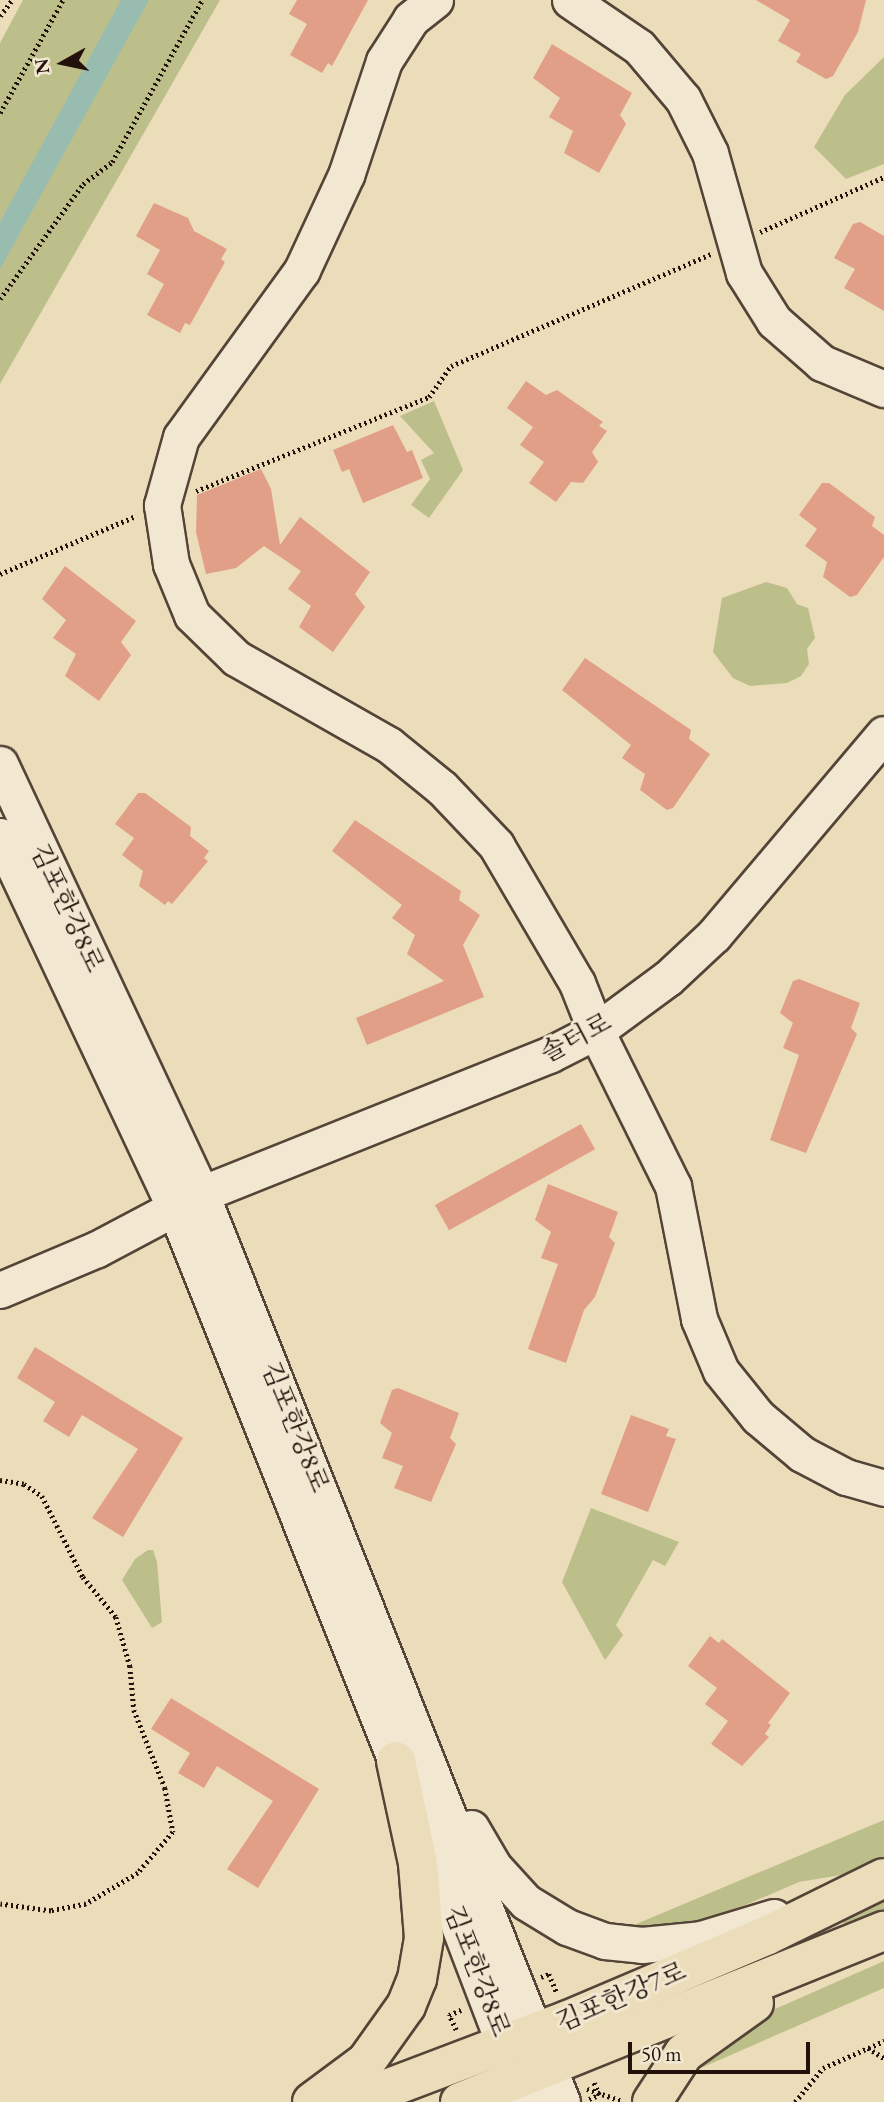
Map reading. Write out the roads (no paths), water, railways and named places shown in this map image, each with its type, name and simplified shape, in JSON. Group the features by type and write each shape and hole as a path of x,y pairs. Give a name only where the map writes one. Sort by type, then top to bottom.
{"main road":[{"path":"312,2102 366,2062 406,2006 417,1979 424,1938 410,1755"},
{"name":"김포한강7로","path":"460,2102 841,1897 884,1878"},
{"path":"653,2102 684,2053 722,2022 884,1933"},
{"name":"김포한강7로","path":"352,2102 525,2065 884,1933"}],"street":[{"path":"435,0 411,19 384,61 363,131 327,220 264,328 181,438 162,505 171,564 192,615 236,658 389,745 469,813 519,878 577,983 596,1031 673,1186 699,1318 721,1371 739,1396 779,1437 819,1464 884,1488"},
{"path":"570,0 639,47 683,99 710,153 734,245 758,300 796,345 822,363 884,389"},
{"name":"솔터로","path":"0,1270 97,1229 188,1201 550,1055 596,1031 668,978 714,935 884,734"},
{"name":"김포한강8로","path":"0,764 188,1201 410,1755 525,2065 562,2102"},
{"name":"김포한강8로","path":"0,836 188,1201"},
{"name":"솔터로","path":"0,1290 97,1249 188,1201"},
{"path":"410,1755 494,1867 526,1902 567,1927 593,1937 642,1945 701,1939 841,1897"}],"water":[{"path":"121,0 149,0 0,269 0,222"}]}
